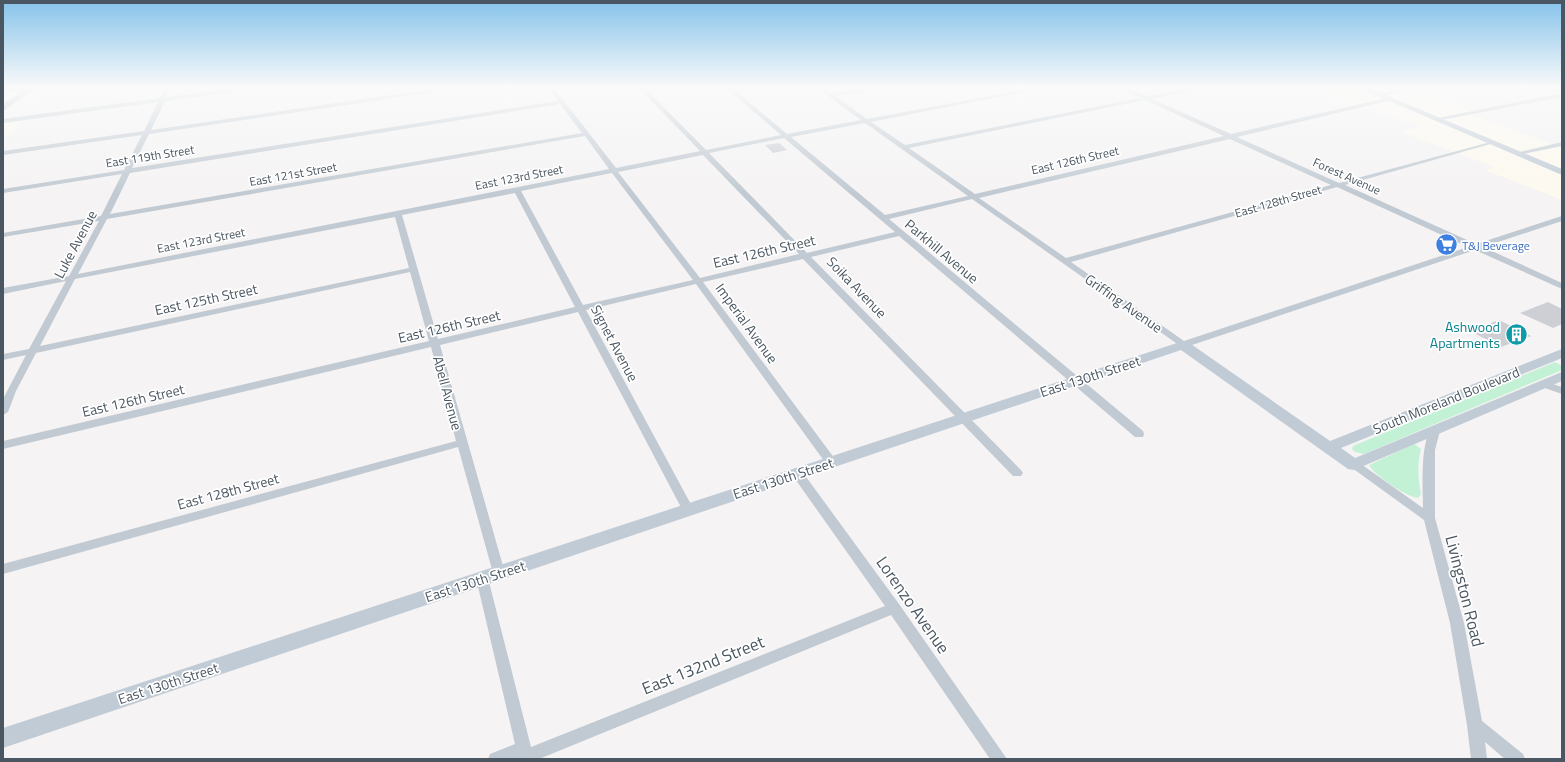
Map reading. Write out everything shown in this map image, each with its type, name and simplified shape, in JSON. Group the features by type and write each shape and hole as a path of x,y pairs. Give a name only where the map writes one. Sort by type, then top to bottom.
{"street":[{"name":"Luke Avenue","path":"3,412 11,391 104,218 149,124"},
{"path":"3,153 198,124"},
{"name":"East 119th Street","path":"3,191 427,124"},
{"name":"Imperial Avenue","path":"579,124 698,281 831,462"},
{"name":"Soika Avenue","path":"677,124 1017,473"},
{"name":"Parkhill Avenue","path":"771,124 1139,434"},
{"name":"East 123rd Street","path":"3,290 398,214 848,124"},
{"name":"Griffing Avenue","path":"871,124 1429,518"},
{"path":"904,147 1020,124"},
{"name":"Forest Avenue","path":"1202,124 1562,286"},
{"name":"East 126th Street","path":"883,218 1287,124"},
{"path":"1449,124 1562,172"},
{"name":"East 121st Street","path":"3,235 587,134"},
{"name":"East 128th Street","path":"1065,261 1492,142"},
{"path":"1518,153 1562,144"},
{"name":"Signet Avenue","path":"517,190 688,510"},
{"name":"Abell Avenue","path":"398,214 435,343 461,443 499,573"},
{"name":"East 130th Street","path":"3,738 1562,218"},
{"name":"East 126th Street","path":"3,445 901,233"},
{"name":"East 125th Street","path":"3,358 414,269"},
{"name":"South Moreland Boulevard","path":"1330,447 1561,354"},
{"name":"South Moreland Boulevard","path":"1354,465 1562,376"},
{"path":"1543,384 1562,391"},
{"name":"Livingston Road","path":"1435,431 1430,450 1429,518 1457,622 1475,725 1479,759"},
{"name":"East 128th Street","path":"3,569 461,443"},
{"name":"Lorenzo Avenue","path":"797,473 894,608 998,759"},
{"path":"482,578 525,755"},
{"name":"East 132nd Street","path":"496,759 525,755 894,608"},
{"path":"1475,725 1517,759"}],"shaded area":[{"path":"3,124 19,124 12,135 3,136"},
{"path":"1414,124 1496,124 1562,148 1562,200 1485,170 1495,167 1401,132 1422,126"}],"green space":[{"path":"1555,362 1562,366 1562,370 1364,454 1355,452 1352,449 1353,446"},
{"path":"1414,444 1421,449 1418,472 1421,494 1418,498 1406,494 1391,485 1377,474 1369,465"}],"building":[{"path":"779,143 787,150 773,153 765,145"},
{"path":"1548,302 1562,309 1562,324 1553,328 1520,313"},
{"name":"Ashwood Apartments","path":"1499,320 1531,336 1501,347 1470,331"}],"place":[{"name":"T&J Beverage","path":"1447,245"},
{"name":"Ashwood Apartments","path":"1516,334"}]}
